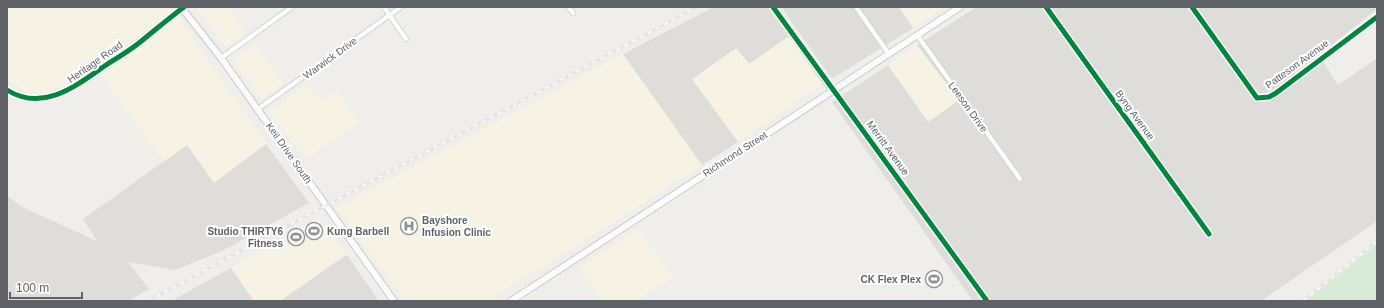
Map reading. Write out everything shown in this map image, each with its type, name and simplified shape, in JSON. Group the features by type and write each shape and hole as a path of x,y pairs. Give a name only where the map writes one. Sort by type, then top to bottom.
{"main road":[{"name":"Keil Drive South","path":"183,7 394,301"},
{"name":"Richmond Street","path":"511,301 614,232 833,92 960,7"}],"street":[{"name":"Heritage Road","path":"7,90 24,96 38,98 50,97 70,90 137,44 183,7"},
{"path":"221,58 292,7"},
{"path":"384,7 406,39"},
{"name":"Warwick Drive","path":"258,110 401,7"},
{"path":"568,7 573,13"},
{"name":"Merritt Avenue","path":"773,7 833,92 870,138 987,301"},
{"path":"856,7 890,54"},
{"name":"Byng Avenue","path":"1046,7 1209,234"},
{"name":"Patteson Avenue","path":"1192,7 1257,98 1269,97 1276,93 1377,17"},
{"name":"Leeson Drive","path":"917,35 1020,179"}],"shaded area":[{"path":"7,7 170,7 173,11 77,82 42,93 25,91 7,80"},
{"path":"196,7 228,7 245,33 225,47"},
{"path":"714,7 767,7 789,36 749,64 736,48 692,79 738,142 702,165 623,54"},
{"path":"781,7 899,7 913,28 832,79"},
{"path":"899,7 946,7 913,28"},
{"path":"977,7 1377,7 1377,9 1319,55 1338,85 1377,58 1377,221 1261,301 973,301 832,102 888,65 928,122 959,100 917,45"},
{"path":"178,17 266,144 214,183 187,145 165,162 101,76"},
{"path":"789,36 823,84 738,142 692,80 737,48 749,63"},
{"path":"254,44 283,83 262,99 232,61"},
{"path":"917,45 959,100 928,122 888,65"},
{"path":"623,54 702,165 627,214 487,301 406,301 337,208"},
{"path":"307,84 320,101 337,90 359,122 306,159 268,112"},
{"path":"266,144 309,203 224,250 175,270 128,262 149,289 128,301 7,301 7,196 24,208 97,241 83,219 187,145 214,183"},
{"path":"318,218 347,254 280,301 254,301 231,268"},
{"path":"639,230 673,277 636,301 602,301 580,268"},
{"path":"347,255 379,301 280,301 345,256"},
{"path":"231,268 254,301 171,301"}],"green space":[{"path":"1377,244 1377,301 1306,301"}],"railway":[{"path":"148,301 697,7"},
{"path":"1303,301 1377,241"}],"cycle path":[{"path":"7,90 21,96 34,99 60,94 84,81 131,49 184,7"},
{"path":"773,7 987,301"},
{"path":"1046,7 1209,234"},
{"path":"1192,7 1257,98 1269,97 1276,93 1377,17"}],"place":[{"name":"Bayshore Infusion Clinic","path":"409,226"},
{"name":"Kung Barbell","path":"314,231"},
{"name":"Studio THIRTY6 Fitness","path":"296,237"},
{"name":"CK Flex Plex","path":"934,279"}]}
